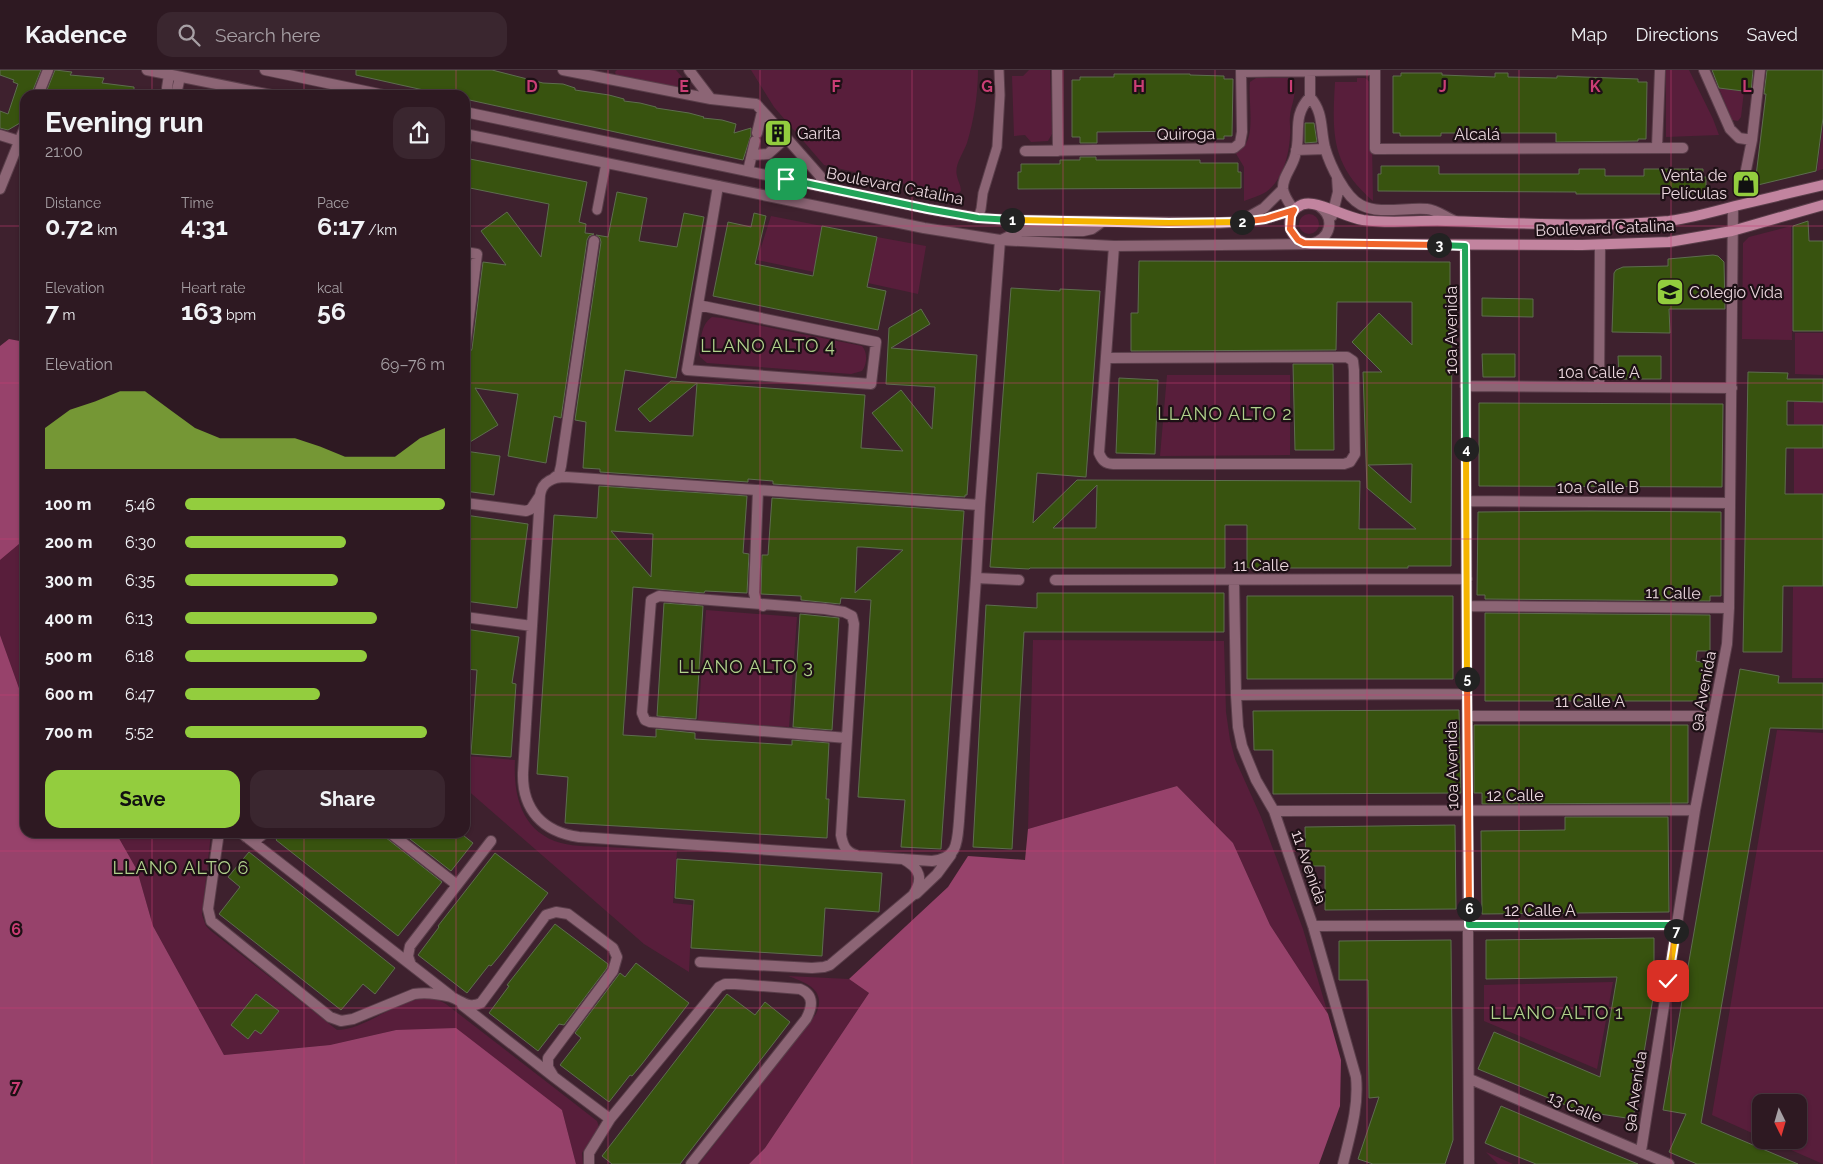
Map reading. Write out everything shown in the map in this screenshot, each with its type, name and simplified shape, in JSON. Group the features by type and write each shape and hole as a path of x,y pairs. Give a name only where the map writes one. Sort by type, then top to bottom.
{"main road":[{"name":"Boulevard Catalina","path":"1319,206 1364,220 1384,222 1623,223 1669,220 1702,215 1823,185"},
{"path":"1311,244 1298,240 1290,229 1291,216 1294,210 1306,204 1312,203 1319,206"},
{"name":"Boulevard Catalina","path":"1311,244 1465,246 1600,245 1669,242 1732,231 1823,205"}],"street":[{"path":"40,90 48,70"},
{"path":"147,70 246,90"},
{"path":"265,70 360,90"},
{"path":"570,71 586,70"},
{"path":"689,70 711,99"},
{"path":"1057,70 1058,151"},
{"path":"1310,70 1310,97 1320,113 1325,149 1337,176 1357,203 1368,208 1427,209 1438,212 1455,221"},
{"name":"Quiroga","path":"1025,151 1234,148 1240,143 1242,132 1242,71 1310,70"},
{"name":"Alcalá","path":"1310,70 1375,70 1375,149 1683,148"},
{"path":"1657,147 1660,70"},
{"path":"1704,70 1730,129 1739,138 1752,140"},
{"path":"1746,170 1752,140 1760,70"},
{"path":"570,71 711,99 756,104 820,176 824,187"},
{"path":"169,75 172,89 180,77"},
{"path":"1294,210 1283,189 1284,179 1295,158 1298,116 1303,104 1310,97"},
{"path":"748,171 762,112"},
{"name":"Boulevard Catalina","path":"470,113 978,218 1103,222 1240,222 1265,219 1294,210"},
{"path":"752,155 768,154 782,133"},
{"path":"0,135 19,141 0,189"},
{"path":"470,135 924,228 1000,240 1114,246 1311,244 1323,238 1329,227 1338,192 1337,176"},
{"path":"1296,150 1325,149"},
{"path":"698,305 876,342 871,384 687,370 718,186"},
{"path":"1240,222 1264,208 1283,189"},
{"path":"1319,206 1328,215 1329,227"},
{"name":"9a Avenida","path":"1641,1151 1695,810 1727,644 1729,608 1733,207"},
{"path":"1000,240 1021,231 1083,231 1103,222"},
{"path":"700,962 824,967 833,963 937,874 953,852 958,832 1000,240"},
{"path":"594,241 561,466 559,474 543,486 540,495 523,787 532,809 549,828 563,834 579,837 902,859 940,860 953,852"},
{"path":"1599,386 1600,245"},
{"path":"1108,358 1347,358 1353,360 1355,454 1350,462 1344,464 1107,464 1102,460 1099,453 1108,358 1114,246"},
{"name":"10a Avenida","path":"1465,246 1471,1164"},
{"path":"470,253 477,254 470,309"},
{"name":"10a Calle A","path":"1465,386 1732,388"},
{"path":"554,478 566,477 980,505"},
{"path":"758,490 754,593 756,601 763,606"},
{"path":"470,504 526,511 531,508 540,495"},
{"name":"10a Calle B","path":"1466,501 1730,503"},
{"path":"976,578 1019,580"},
{"name":"11 Calle","path":"1055,580 1467,579"},
{"name":"11 Avenida","path":"1234,581 1236,695 1238,727 1242,746 1256,780 1274,811 1313,926 1356,1077 1357,1094 1354,1119 1343,1164"},
{"path":"847,738 650,722 645,720 642,713 651,600 659,596 763,606 836,610 852,616 854,624 847,738 841,826 843,846 850,853 862,856"},
{"name":"11 Calle","path":"1467,606 1729,608"},
{"path":"470,618 532,626"},
{"path":"1236,695 1467,694"},
{"name":"11 Calle A","path":"1467,716 1713,716"},
{"name":"12 Calle","path":"1274,811 1695,810"},
{"path":"218,838 208,909 211,921 330,1017 341,1021 353,1019 414,994 421,993 454,998 468,1005 481,1003 546,915 553,912 568,914 613,948 617,957 613,971 548,1058 548,1067 554,1077"},
{"path":"248,838 554,1077 610,1118"},
{"path":"398,838 457,885"},
{"path":"411,965 408,956 410,946 491,841"},
{"path":"902,859 914,865 918,873 918,885 913,895"},
{"name":"12 Calle A","path":"1313,926 1677,925"},
{"path":"589,1164 589,1153 610,1118 719,987 725,984 735,984 806,991 812,1001 810,1012 806,1019 691,1164"},
{"name":"13 Calle","path":"1470,1079 1669,1164"}],"lane":[{"path":"978,218 983,193 997,147 1000,95 999,70"},
{"path":"597,210 606,163"}],"shaded area":[{"path":"617,70 676,70 687,83 689,91 616,75 615,72"},
{"path":"751,70 978,70 972,125 956,172 961,191 957,194 944,193 824,165 774,107"},
{"path":"1029,70 1050,70 1052,134 1048,141 1031,142 1025,135 1014,136 1012,76 1023,76"},
{"path":"1666,70 1689,70 1719,135 1666,137"},
{"path":"1256,78 1292,78 1295,92 1290,116 1288,151 1281,174 1266,192 1244,201 1244,167 1235,152 1244,146 1250,132 1250,82"},
{"path":"1357,78 1365,78 1371,83 1373,201 1349,175 1337,148 1335,133 1335,82 1357,82"},
{"path":"1719,88 1744,91 1741,117 1738,121 1732,120"},
{"path":"1823,126 1823,169 1817,171"},
{"path":"1309,214 1316,217 1319,224 1316,231 1309,234 1302,231 1299,224 1302,217"},
{"path":"771,216 822,226 814,272 757,260"},
{"path":"1791,226 1792,340 1742,339 1743,243 1749,237"},
{"path":"877,237 926,246 918,294 868,283"},
{"path":"712,317 862,346 866,355 865,365 862,371 851,374 707,363 699,354 703,329"},
{"path":"1795,333 1823,333 1823,375 1795,374"},
{"path":"9,339 20,341 20,543 0,560 0,346"},
{"path":"1167,375 1290,375 1290,455 1160,456"},
{"path":"1794,402 1823,402 1823,425 1794,424"},
{"path":"1794,448 1823,448 1823,494 1794,494"},
{"path":"20,543 20,691 0,635 0,560"},
{"path":"1793,587 1823,587 1823,678 1792,678"},
{"path":"706,610 797,617 789,727 698,721"},
{"path":"0,635 20,691 20,838 119,838 137,870 153,926 224,1055 330,1045 396,1030 456,1028 562,1110 576,1164 0,1164"},
{"path":"1033,640 1224,641 1226,712 1235,759 1261,817 1303,929 1328,1014 1270,925 1233,843 1177,786 1028,829"},
{"path":"1777,730 1823,733 1823,1164 1789,1149 1808,1149 1808,1094 1752,1094 1752,1133 1712,1115"},
{"path":"470,756 515,760 516,787 523,811 537,830 548,838 572,845 677,851 673,903 692,905 689,972 644,944 470,792"},
{"path":"1177,786 1233,843 1270,925 1328,1014 1341,1060 1340,1106 1319,1164 749,1164 765,1148 869,993 849,979 948,887 968,856 1025,860 1028,829"},
{"path":"119,838 210,838 202,915 206,926 211,931 337,1030 364,1023 406,1003 420,999 433,999 446,1004 597,1121 599,1127 582,1153 583,1164 576,1164 562,1110 396,1030 330,1045 224,1055 153,926 137,870"},
{"path":"788,976 849,979 869,993 765,1148 749,1164 699,1164 816,1014 819,1006 817,993 808,985"},
{"path":"1613,982 1597,1069 1484,1021 1484,985"},
{"path":"1486,1152 1513,1164 1498,1164"}],"building":[{"path":"0,70 41,70 33,90 20,90 20,123 8,130 0,128 0,111 8,114 18,84 13,82 14,80 0,75"},
{"path":"55,70 72,72 70,75 104,78 102,83 134,87 134,90 47,90"},
{"path":"356,70 492,70 543,83 563,84 575,88 575,90 609,95 624,99 624,101 656,108 722,120 736,124 734,133 751,128 751,135 743,160 470,100 470,90 424,90 356,75"},
{"path":"1712,70 1753,70 1751,92 1719,88"},
{"path":"1767,70 1823,70 1823,118 1816,171 1737,190 1736,175 1756,176"},
{"path":"1401,73 1442,73 1442,75 1495,77 1495,73 1508,73 1508,77 1557,78 1557,76 1638,79 1638,82 1647,82 1646,139 1638,139 1638,141 1556,142 1556,133 1441,133 1441,136 1400,136 1400,133 1393,133 1393,76 1401,76"},
{"path":"1114,74 1190,74 1224,76 1224,79 1233,79 1232,136 1224,136 1224,139 1207,139 1207,131 1097,132 1097,143 1080,143 1080,137 1072,137 1072,80 1080,80 1080,77 1114,77"},
{"path":"1305,123 1314,123 1317,142 1305,143"},
{"path":"1080,157 1096,157 1096,160 1200,160 1200,163 1238,163 1238,172 1241,172 1241,188 1018,189 1018,172 1021,172 1021,164 1060,164 1060,160 1080,160"},
{"path":"470,159 587,182 579,222 586,224 585,233 594,234 589,236 587,240 561,418 554,416 546,463 508,456 518,394 475,388 498,425 470,442 470,352 472,349 483,262 506,265 481,231 507,212 541,257 549,204 470,188"},
{"path":"1381,166 1439,166 1439,174 1579,174 1579,169 1605,169 1605,176 1644,176 1644,169 1703,169 1703,177 1706,177 1706,194 1378,191 1378,174 1381,174"},
{"path":"617,192 647,198 639,241 677,247 684,213 704,217 676,378 625,370 615,431 693,436 697,383 650,422 638,409 671,381 865,395 861,448 903,451 872,413 901,390 932,429 935,387 886,384 889,328 921,309 930,324 891,348 977,355 967,495 965,497 773,484 773,481 748,479 748,482 600,472 600,469 583,468 586,422 575,420 601,242 600,238 596,235 608,237"},
{"path":"754,213 766,216 755,264 813,276 822,226 877,237 867,287 886,291 878,330 713,296 728,222 751,227"},
{"path":"1808,221 1809,241 1823,241 1823,331 1793,331 1793,226"},
{"path":"1718,256 1724,262 1725,309 1669,309 1670,333 1612,332 1614,273 1616,270 1623,267 1668,266 1668,259"},
{"path":"1139,261 1450,262 1450,305 1452,305 1451,566 1408,566 1408,568 1247,568 1247,525 1225,525 1225,568 1029,569 990,567 1011,288 1100,291 1086,477 1037,473 1033,523 1077,480 1360,481 1359,529 1416,529 1367,488 1363,372 1382,372 1352,342 1379,313 1412,345 1412,302 1337,302 1336,350 1131,351 1131,313 1138,313","holes":["1412,464 1411,503 1368,465","1097,485 1096,528 1053,528"]},
{"path":"1482,298 1533,299 1533,317 1482,316"},
{"path":"1482,354 1515,354 1515,377 1483,377"},
{"path":"1618,356 1661,356 1661,379 1619,379"},
{"path":"1293,364 1333,364 1334,450 1295,450"},
{"path":"1748,372 1788,373 1787,379 1823,379 1823,402 1787,401 1787,425 1823,425 1823,448 1786,448 1785,494 1823,494 1823,586 1783,586 1782,652 1743,652"},
{"path":"1119,378 1158,380 1155,454 1116,453"},
{"path":"1479,403 1723,404 1722,487 1479,486"},
{"path":"470,452 500,456 494,495 470,492"},
{"path":"599,486 747,496 743,553 749,554 747,593 705,591 704,593 633,587 623,735 656,737 656,729 695,733 695,739 792,745 792,740 829,743 826,799 829,799 827,838 565,823 568,777 537,774 554,515 597,518","holes":["611,531 653,534 651,577"]},
{"path":"772,498 964,511 941,849 901,847 905,800 858,797 871,600 841,598 840,604 801,600 801,596 761,594 762,555 768,555","holes":["857,547 903,550 855,593"]},
{"path":"1478,512 1721,512 1721,596 1710,596 1710,601 1485,599 1485,595 1477,595"},
{"path":"470,516 528,524 517,608 470,602"},
{"path":"1037,593 1224,593 1224,632 1024,632 1012,849 973,847 986,605 1037,608"},
{"path":"1247,596 1453,596 1453,679 1247,679"},
{"path":"664,603 703,606 696,719 657,716"},
{"path":"1485,613 1710,615 1710,651 1697,651 1696,661 1710,664 1709,701 1485,701"},
{"path":"800,614 839,618 832,730 793,727"},
{"path":"470,630 519,637 512,683 516,684 511,757 471,754 477,670 470,669"},
{"path":"1740,669 1779,676 1778,683 1823,683 1823,729 1770,728 1701,1123 1752,1145 1752,1149 1763,1149 1798,1164 1697,1164 1669,1152 1686,1114 1663,1110"},
{"path":"1459,710 1461,793 1273,794 1273,750 1254,750 1253,711"},
{"path":"1474,725 1688,725 1688,803 1482,804 1482,793 1474,793"},
{"path":"1565,817 1668,817 1669,912 1482,914 1481,831 1565,830"},
{"path":"1455,825 1456,909 1325,910 1325,866 1306,866 1305,827"},
{"path":"278,838 386,838 442,882 398,936 276,840"},
{"path":"409,838 467,838 473,843 451,871"},
{"path":"249,852 395,968 375,994 363,984 341,1010 219,914 240,887 228,877"},
{"path":"495,853 548,893 501,954 491,966 489,965 467,993 418,955 438,926"},
{"path":"677,859 882,873 879,912 825,908 822,956 691,948 694,900 675,898"},
{"path":"555,924 608,964 607,968 564,1025 559,1024 538,1051 489,1013 509,986 507,985"},
{"path":"1654,938 1654,992 1633,1119 1580,1111 1478,1069 1494,1032 1600,1077 1617,977 1486,979 1486,940"},
{"path":"1451,940 1453,1140 1445,1164 1373,1164 1358,1159 1379,1097 1369,1098 1368,980 1339,980 1339,941"},
{"path":"636,963 689,1003 642,1064 632,1076 630,1075 609,1102 560,1065 581,1038 575,1033 620,973 625,977"},
{"path":"256,994 279,1011 261,1034 255,1030 248,1039 231,1025"},
{"path":"727,994 755,1015 765,1002 790,1022 680,1164 612,1164 602,1156"},
{"path":"1501,1106 1638,1164 1536,1164 1501,1150 1485,1143"}],"place":[{"name":"Garita","path":"778,133"},
{"name":"Venta de Películas","path":"1746,184"},
{"name":"Colegio Vida","path":"1670,292"}],"district":[{"name":"LLANO ALTO 4","path":"768,345"},
{"name":"LLANO ALTO 2","path":"1225,413"},
{"name":"LLANO ALTO 3","path":"746,666"},
{"name":"LLANO ALTO 6","path":"181,867"},
{"name":"LLANO ALTO 1","path":"1557,1012"}],"route":[{"path":"786,179 978,218 1220,223 1265,219 1294,210 1289,222 1290,229 1293,235 1304,243 1465,246 1469,925 1677,925 1668,981"}]}
